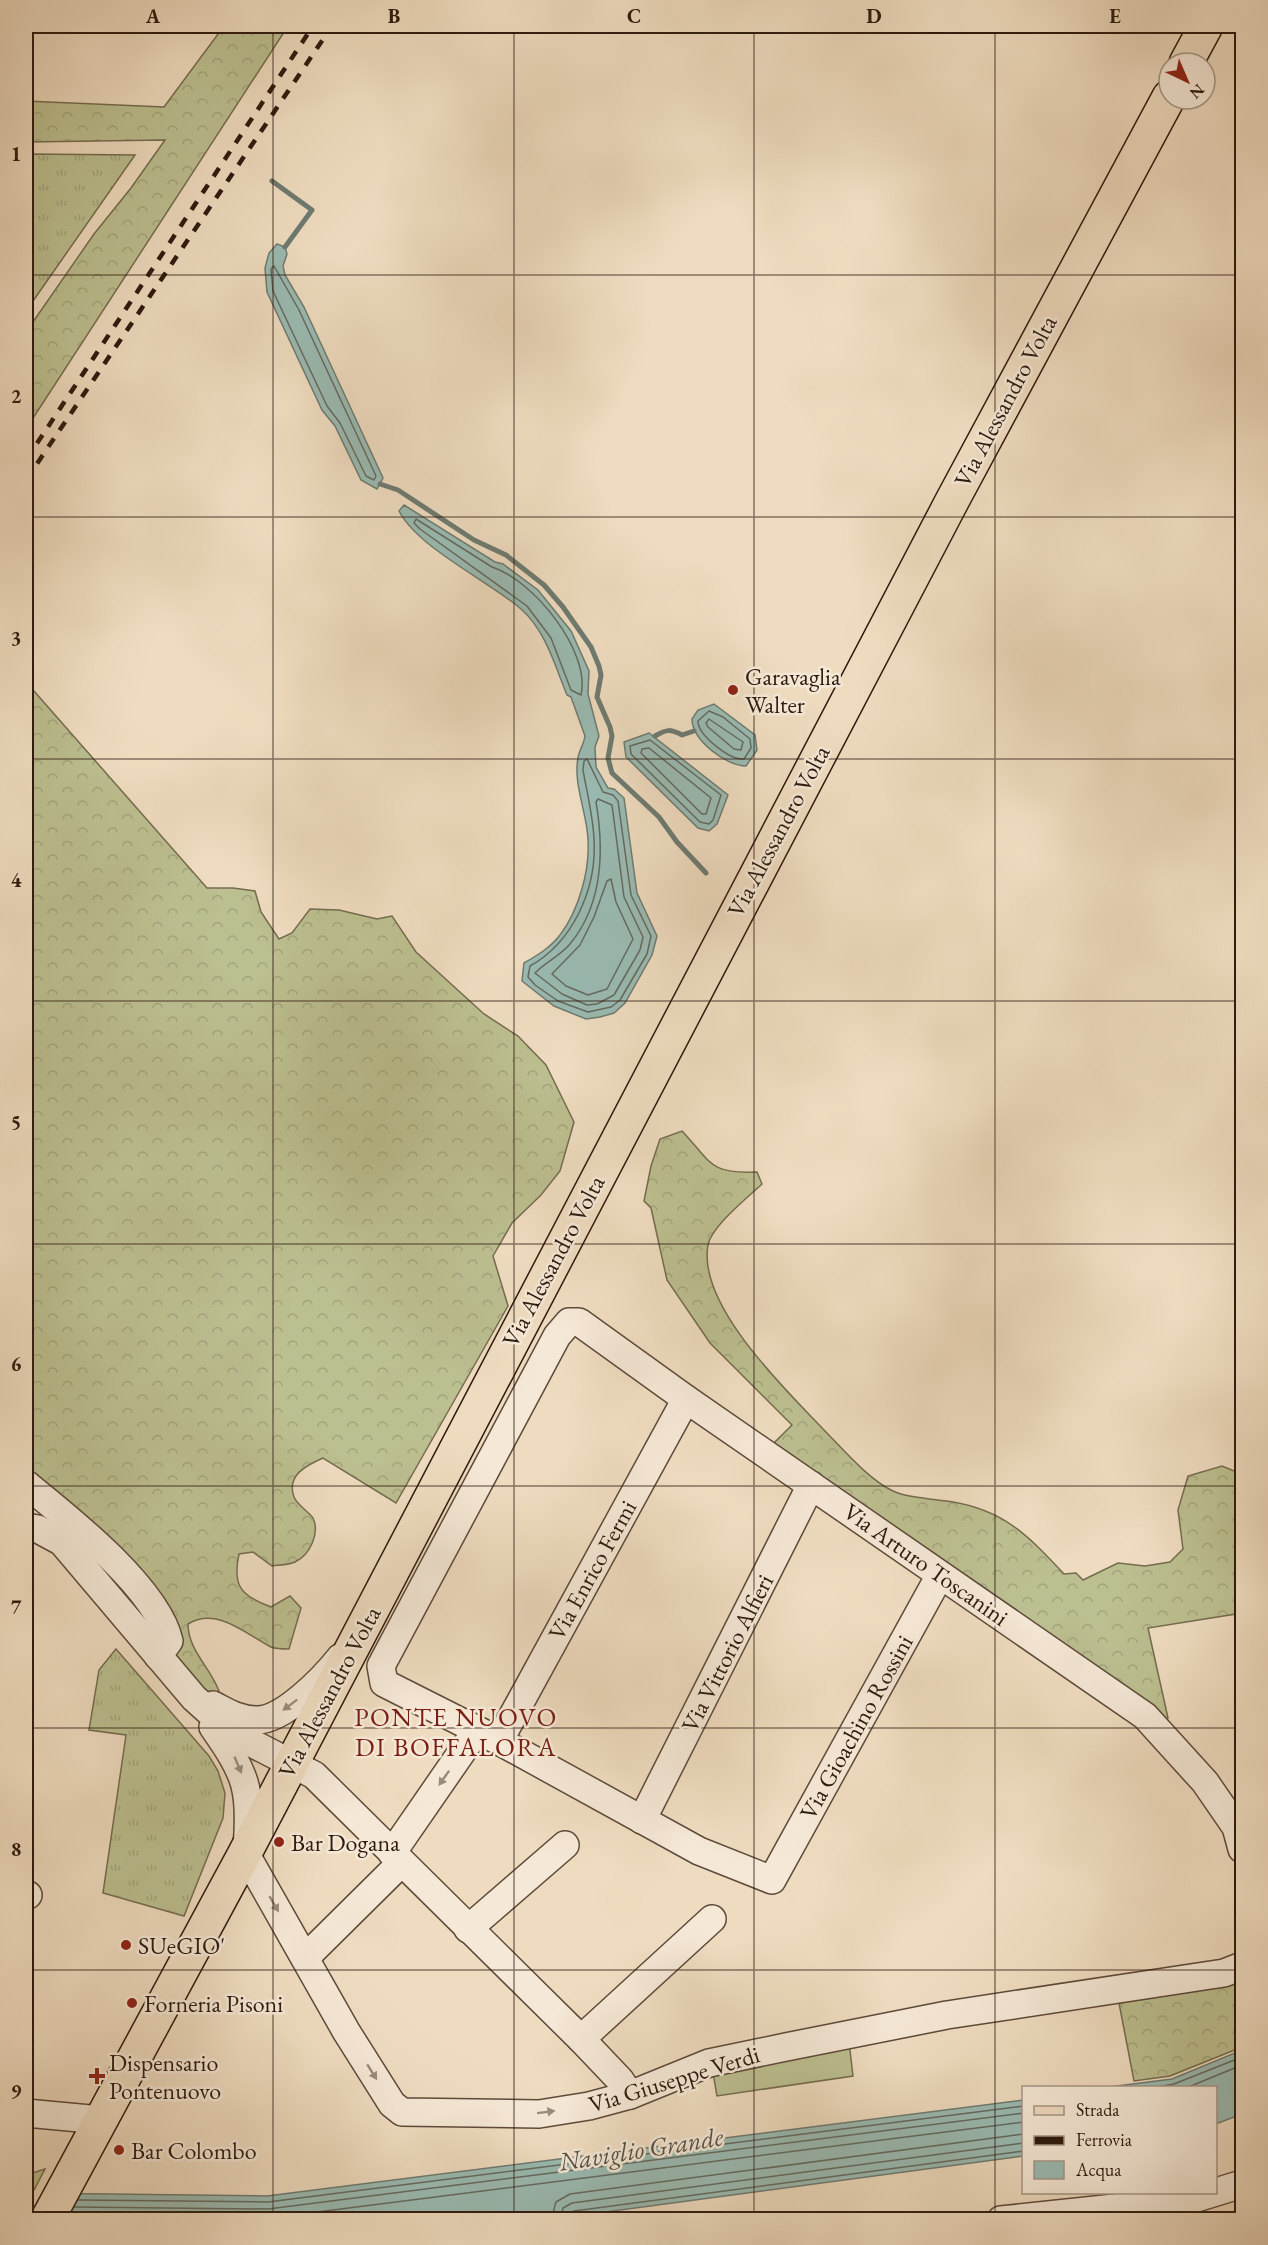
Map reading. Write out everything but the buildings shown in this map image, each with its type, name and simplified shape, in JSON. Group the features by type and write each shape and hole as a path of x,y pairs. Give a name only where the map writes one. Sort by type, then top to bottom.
{"main road":[{"path":"1192,51 1206,26"},
{"name":"Via Alessandro Volta","path":"47,2220 246,1851 940,522 1161,111"}],"street":[{"name":"Via Arturo Toscanini","path":"569,1322 579,1322 589,1327 686,1399 1145,1716 1205,1782 1236,1827 1242,1849"},
{"name":"Via Alessandro Volta","path":"488,1735 384,1683 381,1666 558,1336 569,1322"},
{"name":"Via Enrico Fermi","path":"305,1958 396,1858 488,1735 686,1399"},
{"path":"443,1472 477,1489"},
{"path":"26,1484 89,1538 135,1582 165,1626 169,1641 158,1656"},
{"name":"Via Vittorio Alfieri","path":"642,1820 811,1485"},
{"path":"26,1527 38,1529 62,1542 194,1698 235,1756 245,1783 249,1817 246,1851"},
{"name":"Via Gioachino Rossini","path":"642,1820 699,1851 772,1880 940,1575"},
{"path":"194,1698 237,1718 259,1721 281,1712 301,1697 330,1671 360,1634"},
{"path":"194,1698 234,1734 314,1774 396,1858 581,2039 620,2080 630,2095"},
{"path":"259,1721 274,1735 291,1763"},
{"path":"488,1735 642,1820"},
{"path":"468,1929 565,1845"},
{"name":"Via Giuseppe Verdi","path":"246,1851 363,2058 392,2104 402,2112 539,2114 589,2106 630,2095 709,2063 947,2015 1191,1979 1224,1973 1242,1966"},
{"path":"581,2039 712,1919"},
{"path":"26,2113 101,2120"},
{"path":"1217,2192 1242,2184"},
{"path":"1001,2220 1190,2200 1210,2194"}],"green space":[{"path":"224,26 288,26 26,429 26,332 94,234 165,140 26,142 26,101 164,107"},
{"path":"26,154 135,155 26,311"},
{"path":"26,682 207,888 255,891 261,912 279,939 292,933 310,909 339,910 377,919 392,916 416,952 484,1014 518,1036 546,1065 574,1122 560,1171 541,1195 512,1223 493,1256 508,1306 396,1503 323,1458 300,1472 293,1483 295,1500 313,1518 315,1524 312,1543 305,1554 293,1563 272,1566 253,1552 239,1554 238,1582 246,1594 271,1607 290,1596 301,1608 289,1649 271,1647 241,1629 220,1620 199,1619 188,1624 195,1650 219,1691 209,1695 171,1652 173,1629 45,1507 26,1510"},
{"path":"682,1131 713,1164 729,1171 757,1172 762,1184 723,1221 708,1245 708,1269 716,1294 730,1319 767,1369 788,1392 855,1462 882,1485 904,1495 953,1502 988,1512 1027,1537 1064,1574 1076,1573 1083,1580 1118,1563 1145,1566 1170,1562 1183,1549 1178,1510 1188,1476 1222,1466 1242,1474 1242,1613 1148,1628 1168,1718 1163,1720 768,1449 792,1425 710,1343 667,1280 651,1208 644,1201 651,1166 660,1139"},
{"path":"116,1649 209,1756 218,1771 225,1793 223,1818 184,1916 103,1893 126,1735 89,1730 99,1670"},
{"path":"1242,1970 1242,2047 1170,2076 1134,2081 1119,2003 1170,1995"},
{"path":"849,2042 853,2076 717,2096 713,2073"},
{"path":"45,2169 33,2192 26,2192 26,2175"}],"water":[{"path":"277,244 285,247 287,254 283,266 285,275 304,307 383,478 377,489 361,480 335,426 322,410 267,292 265,268 269,253"},
{"path":"404,505 495,562 503,564 538,590 571,631 589,671 588,694 599,736 595,747 596,767 608,788 614,789 624,798 637,893 657,936 652,955 625,1003 614,1013 586,1019 554,1006 522,981 524,963 553,943 567,925 578,902 585,876 588,839 577,768 585,736 571,697 567,695 543,638 530,618 507,598 422,538 408,525 399,511"},
{"path":"714,704 755,735 757,750 746,766 720,757 704,743 693,727 692,719 698,710"},
{"path":"649,733 728,795 717,824 709,831 698,828 626,757 624,742"},
{"path":"1242,2050 1242,2114 1217,2124 1217,2086 1117,2086 1172,2079"},
{"name":"Naviglio Grande","path":"1022,2100 1022,2156 553,2219 26,2220 26,2193 267,2196"}],"pier":[{"path":"35,2190 44,2190 26,2219 26,2208"}],"waterway":[{"path":"272,181 312,210 285,247"},
{"path":"380,484 398,490 474,540 506,555 544,585 563,607 591,647 599,666 601,675 597,697 612,736 608,758 612,773 659,817 677,842 706,873"},
{"path":"655,736 668,731 682,735 694,731"}],"railway":[{"path":"26,460 313,26"},
{"path":"26,480 332,26"}],"place":[{"name":"Garavaglia Walter","path":"733,690"},
{"name":"Bar Dogana","path":"279,1842"},
{"name":"SUeGIO'","path":"126,1945"},
{"name":"Forneria Pisoni","path":"132,2003"},
{"name":"Dispensario Pontenuovo","path":"97,2076"},
{"name":"Bar Colombo","path":"119,2150"}],"district":[{"name":"PONTE NUOVO DI BOFFALORA","path":"456,1732"}]}
